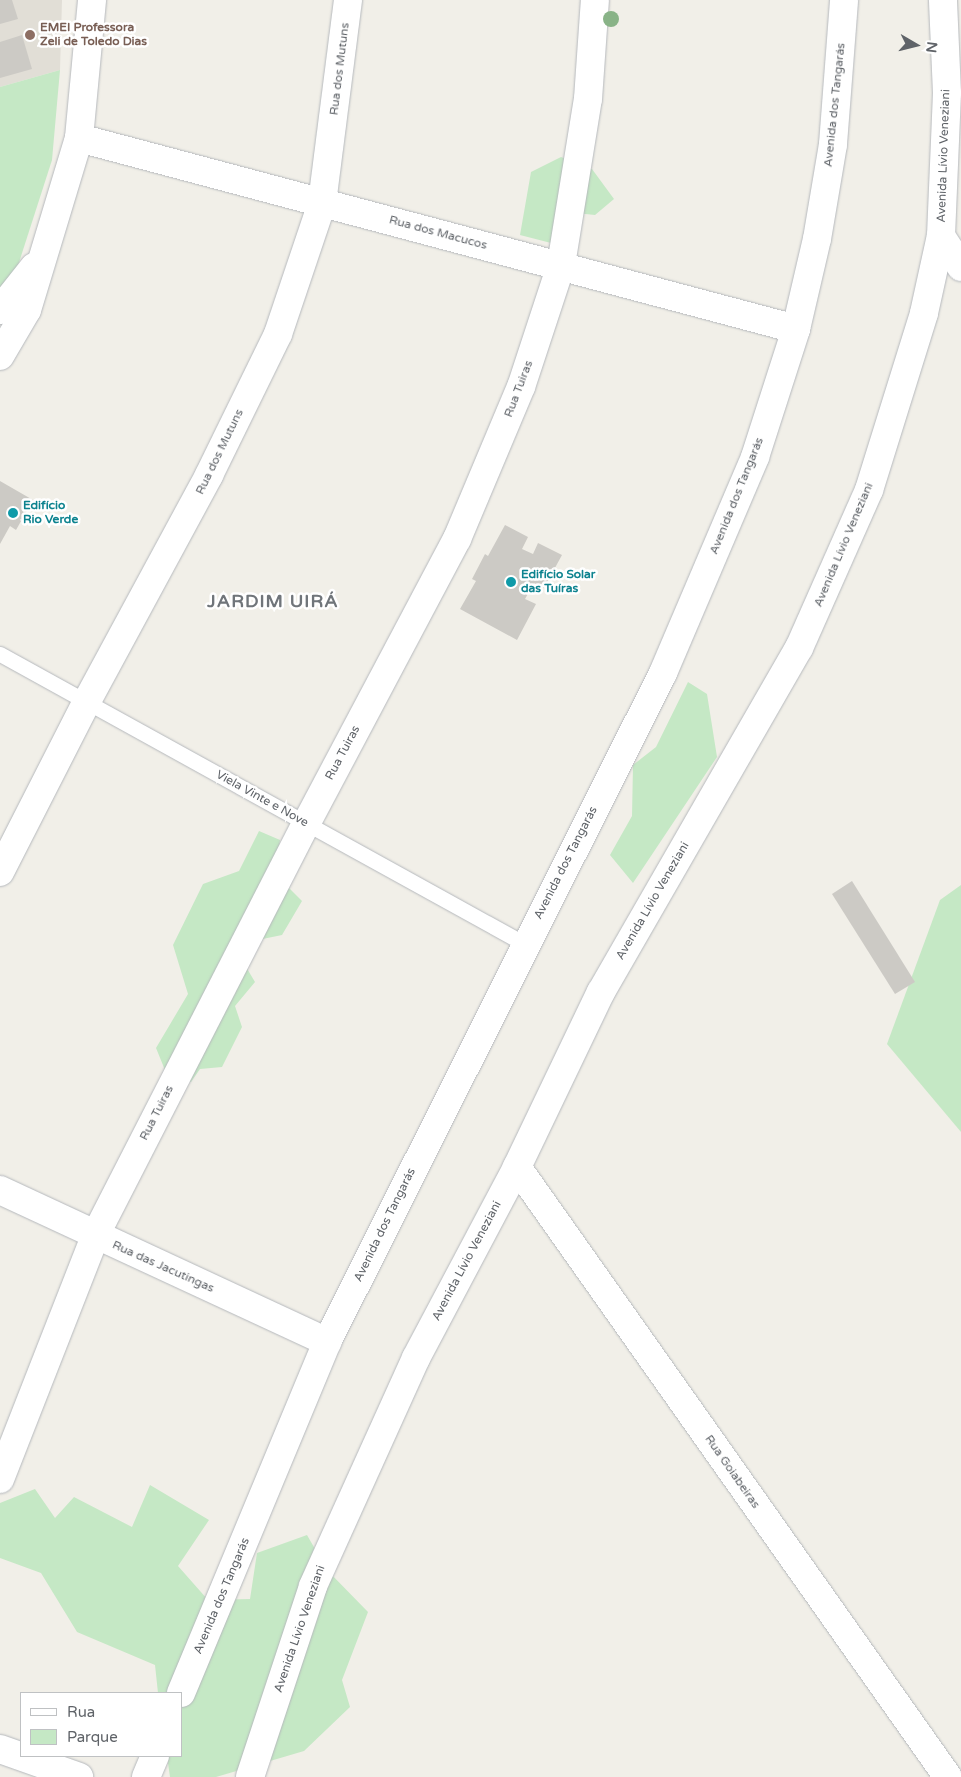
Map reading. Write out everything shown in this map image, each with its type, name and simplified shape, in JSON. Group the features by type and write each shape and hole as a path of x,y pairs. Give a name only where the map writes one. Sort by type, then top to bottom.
{"street":[{"path":"0,356 26,310 79,138 92,0"},
{"name":"Rua dos Mutuns","path":"0,872 87,701 209,475 278,334 322,203 348,0"},
{"name":"Rua Tuiras","path":"0,1479 95,1236 306,824 457,539 521,387 561,265 588,99 595,0"},
{"name":"Avenida dos Tangarás","path":"181,1692 327,1342 525,944 664,672 755,457 796,329 818,240 833,144 844,0"},
{"name":"Avenida Lívio Veneziani","path":"250,1777 313,1586 416,1358 517,1167 601,992 799,648 870,490 924,313 941,236 954,93 943,0"},
{"name":"Rua dos Macucos","path":"79,138 796,329"},
{"path":"941,236 961,267"},
{"path":"0,310 41,258"},
{"name":"Rua Goiabeiras","path":"517,1167 948,1777"},
{"name":"Rua das Jacutingas","path":"0,1190 95,1236 327,1342"},
{"path":"0,1749 20,1756"},
{"path":"23,1757 79,1777"},
{"path":"146,1777 155,1757"}],"lane":[{"name":"Viela Vinte e Nove","path":"0,654 525,944"}],"shaded area":[{"name":"EMEI Professora Zeli de Toledo Dias","path":"0,0 62,0 60,70 0,87"}],"green space":[{"path":"60,70 52,160 14,278 0,295 0,87"},
{"path":"561,157 592,169 614,199 595,215 576,213 551,243 520,235 531,172"},
{"path":"688,682 707,694 717,757 633,883 610,855 632,816 633,765 656,747"},
{"path":"259,831 280,840 275,874 302,901 282,935 233,945 255,982 235,1006 242,1027 222,1067 200,1069 191,1082 167,1075 156,1048 188,994 173,945 203,884 239,871"},
{"path":"961,885 961,1132 887,1044 940,900"},
{"path":"150,1485 209,1520 178,1566 208,1600 250,1599 257,1553 307,1535 327,1570 368,1612 342,1680 350,1707 304,1751 216,1777 170,1777 167,1757 182,1757 182,1692 158,1692 155,1665 77,1632 41,1573 0,1558 0,1503 35,1489 55,1518 74,1497 132,1527"}],"building":[{"path":"0,0 12,0 18,19 0,24"},
{"path":"22,35 32,69 0,78 0,42"},
{"name":"Edifício Rio Verde","path":"0,481 33,500 16,530 10,526 0,544"},
{"name":"Edifício Solar das Tuíras","path":"505,525 528,537 522,549 533,554 538,543 562,555 544,588 534,583 525,599 536,604 517,640 460,609 476,581 472,579 485,554 488,556"},
{"path":"852,881 915,982 895,994 832,894"}],"place":[{"name":"EMEI Professora Zeli de Toledo Dias","path":"30,35"},
{"name":"Edifício Rio Verde","path":"13,513"},
{"name":"Edifício Solar das Tuíras","path":"511,582"}],"district":[{"name":"JARDIM UIRÁ","path":"273,601"}]}
